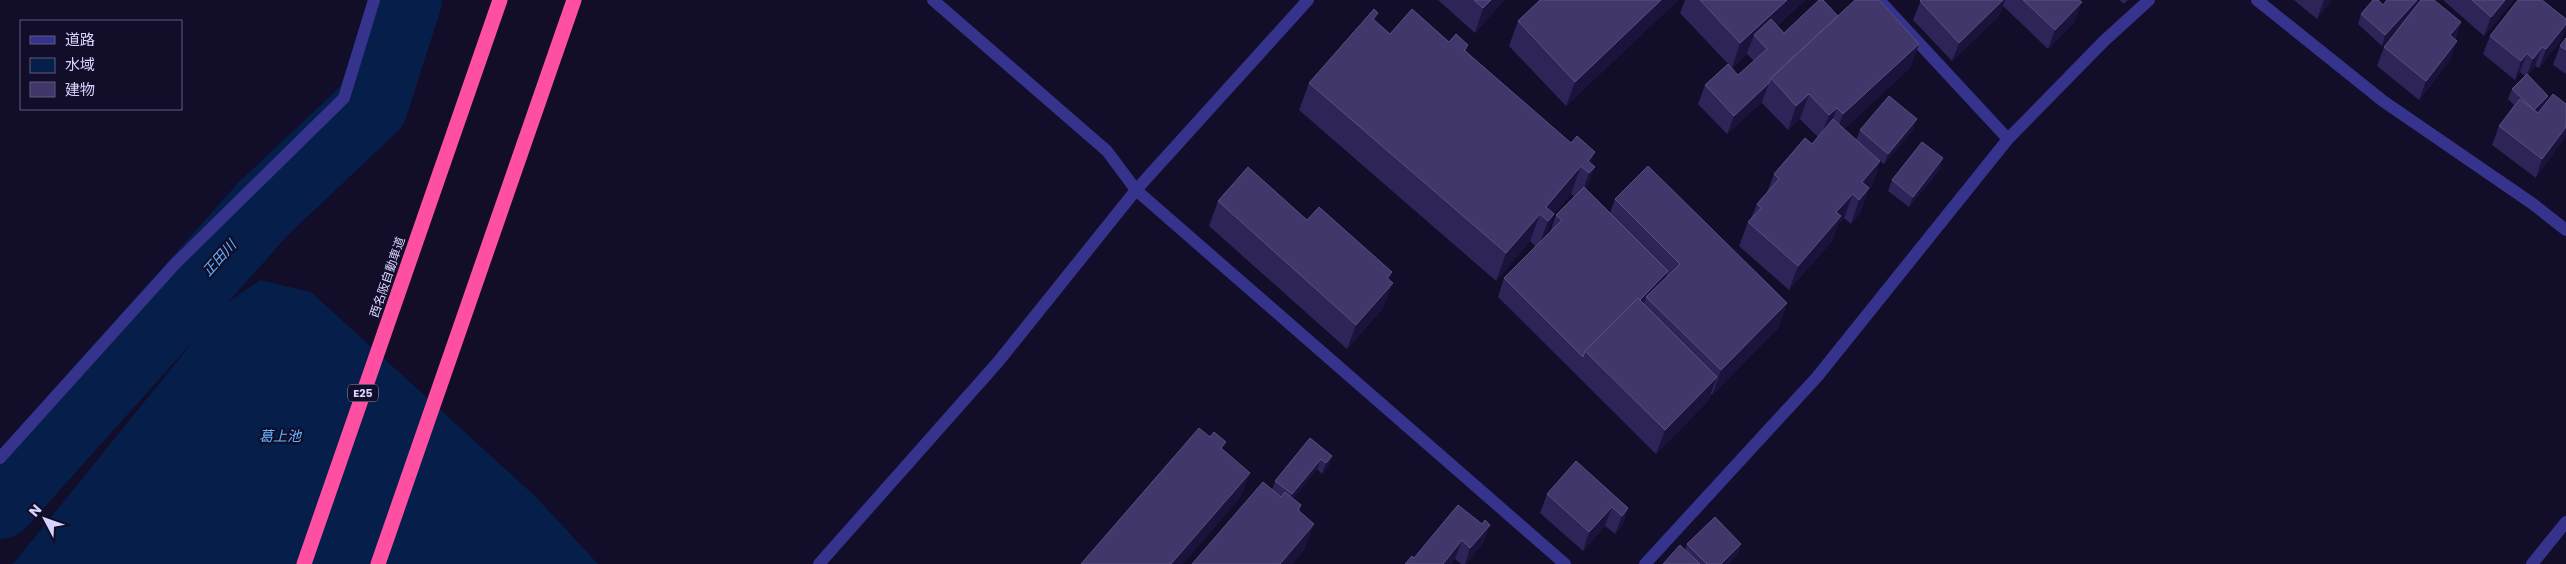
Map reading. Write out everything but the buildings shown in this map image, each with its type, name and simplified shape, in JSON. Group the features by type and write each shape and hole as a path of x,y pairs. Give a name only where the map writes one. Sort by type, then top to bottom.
{"highway":[{"name":"西名阪自動車道","path":"304,564 500,0"},
{"path":"378,564 489,250 574,0"}],"street":[{"path":"0,458 175,264 344,98 374,0"},
{"path":"933,0 1107,151 1136,190 1565,564"},
{"path":"819,564 998,362 1136,190 1308,0"},
{"path":"1879,0 2008,139"},
{"path":"1645,564 1817,377 2008,139 2104,41 2149,0"},
{"path":"2257,0 2383,101 2533,204 2566,230"},
{"path":"2532,564 2566,522"}],"water":[{"name":"葛上池","path":"260,280 311,292 535,496 598,564 13,564 221,307"}],"waterway":[{"name":"正田川","path":"0,503 264,208 372,106 406,0"}]}
